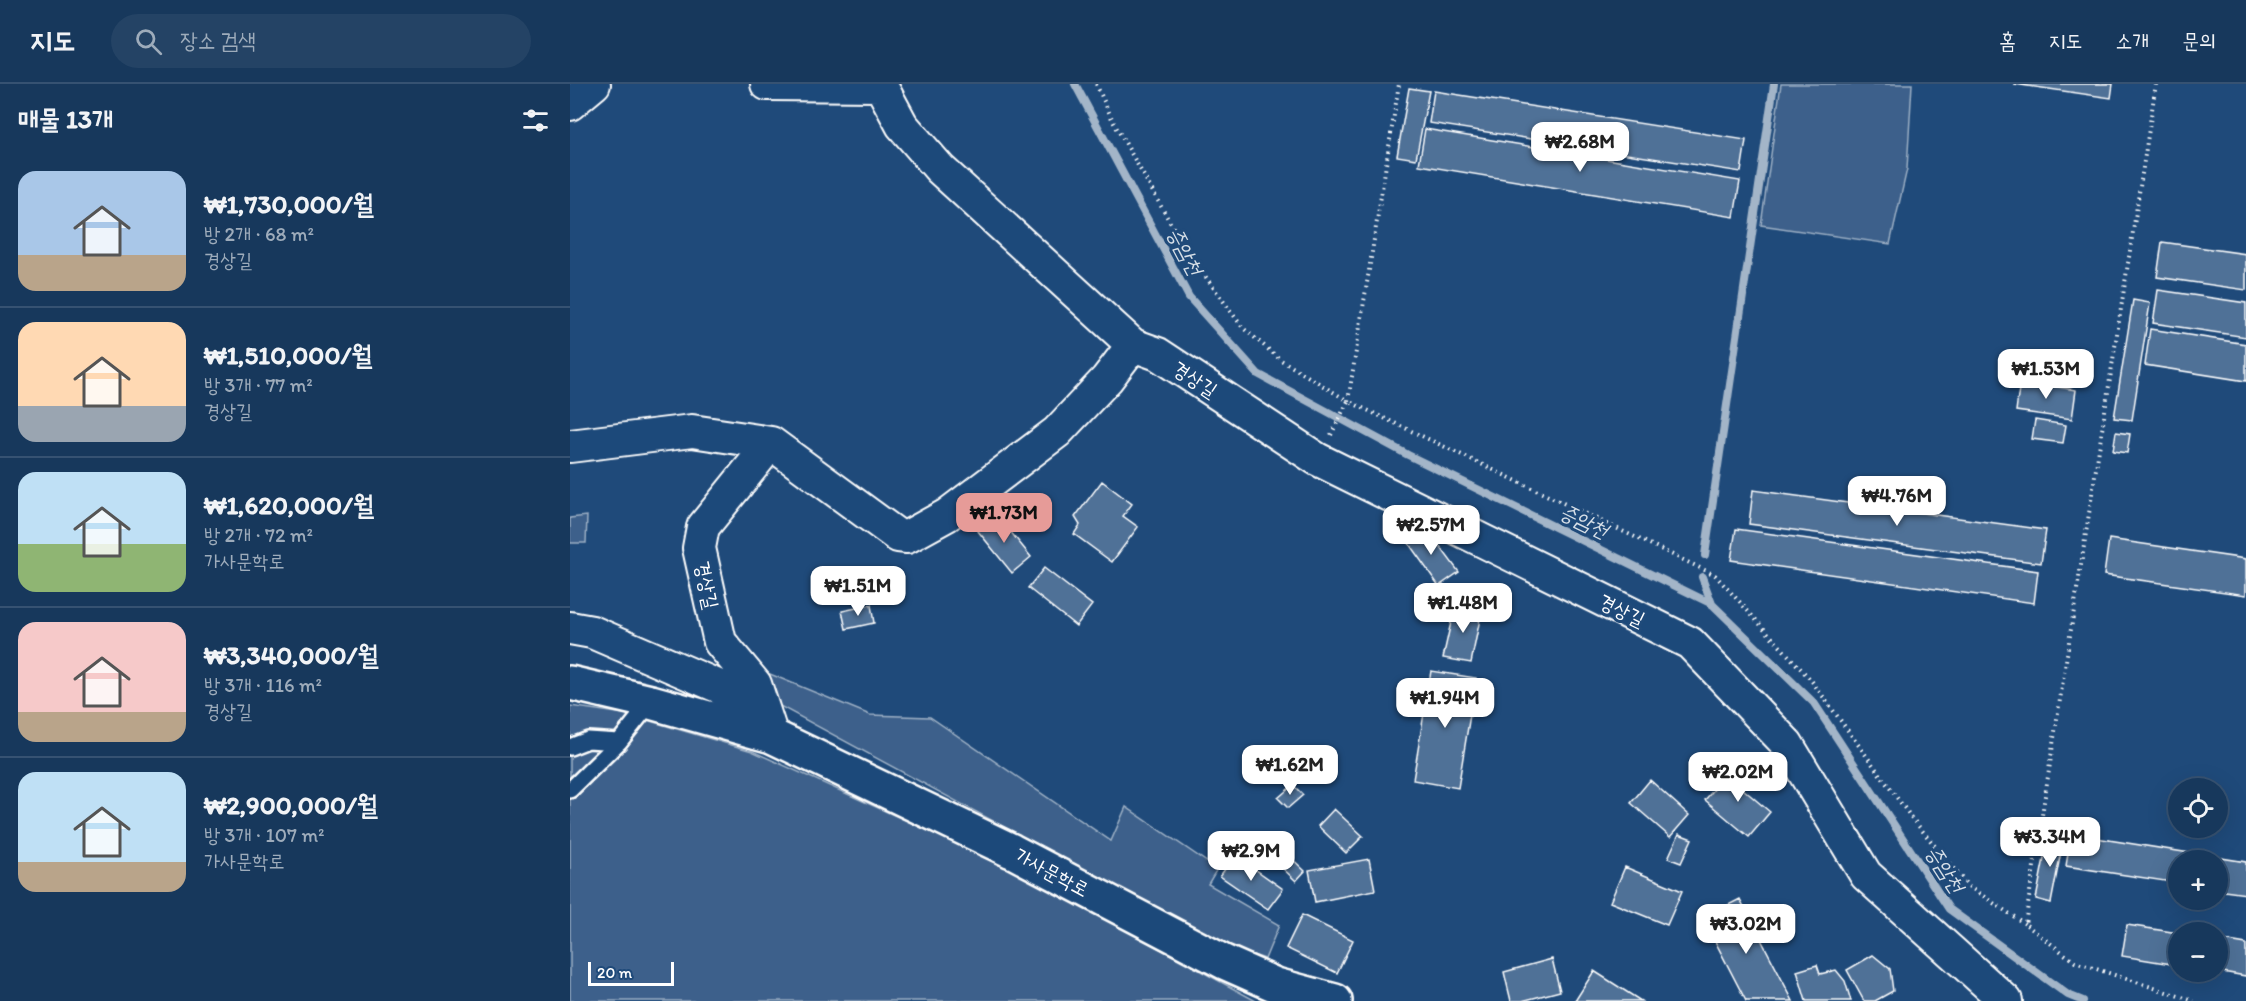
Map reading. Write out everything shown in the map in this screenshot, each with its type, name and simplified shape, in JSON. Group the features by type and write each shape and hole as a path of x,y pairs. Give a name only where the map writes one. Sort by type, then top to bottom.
{"main road":[{"name":"가사문학로","path":"570,682 772,736 1012,851 1224,962 1276,985 1335,1001"}],"street":[{"path":"570,104 594,84"},
{"name":"경상길","path":"767,84 880,84 902,125 940,169 1133,345 1158,354 1317,459 1690,643 1787,744 1866,875 2006,1001"},
{"path":"570,447 692,430 771,443 898,536 907,537 947,515 1057,432 1107,379 1133,345"},
{"name":"경상길","path":"771,443 703,527 699,548 720,642 756,684 772,736"},
{"name":"가사문학로","path":"570,628 592,632 720,687 772,736"}],"lane":[{"path":"570,790 619,742 651,702"},
{"path":"570,747 588,740 619,742"}],"path":[{"path":"1096,84 1114,123 1184,247 1243,328 1281,360 1348,401 1399,84"},
{"path":"2156,84 2025,924 2075,962 2194,1001"},
{"path":"1329,439 1344,410"}],"shaded area":[{"path":"1781,84 1912,84 1907,169 1890,244 1761,225"},
{"path":"587,516 586,543 570,543 570,518"},
{"path":"765,672 870,715 930,717 1111,841 1126,807 1217,869 1208,884 1279,925 1265,959 1223,945 778,705"},
{"path":"570,706 631,715 614,737 570,781"},
{"path":"643,719 752,751 1009,867 1256,1001 570,1001 570,796"}],"building":[{"path":"2014,84 2113,84 2111,98"},
{"path":"1409,88 1429,91 1416,159 1397,156"},
{"path":"1434,91 1746,140 1741,172 1429,123"},
{"path":"1425,129 1740,181 1734,217 1419,165"},
{"path":"2162,242 2246,254 2246,290 2157,277"},
{"path":"2158,290 2246,303 2246,337 2153,323"},
{"path":"2133,300 2150,303 2132,420 2114,418"},
{"path":"2150,329 2246,344 2246,381 2145,365"},
{"path":"2020,381 2076,390 2072,419 2016,411"},
{"path":"2035,420 2066,425 2063,443 2032,439"},
{"path":"2116,432 2130,434 2127,453 2113,451"},
{"path":"1102,481 1132,504 1123,516 1138,527 1112,562 1074,534 1080,525 1075,517"},
{"path":"1753,490 2046,530 2041,563 1749,524"},
{"path":"997,515 1031,557 1012,573 978,531"},
{"path":"1414,526 1426,542 1433,537 1459,572 1439,586 1402,534"},
{"path":"1736,529 2038,571 2034,603 1731,560"},
{"path":"2109,539 2246,559 2246,595 2104,575"},
{"path":"1044,568 1092,605 1076,626 1028,588"},
{"path":"1455,604 1482,609 1471,663 1443,658"},
{"path":"871,605 874,623 846,629 842,611"},
{"path":"1431,671 1476,678 1458,788 1413,780"},
{"path":"1734,766 1750,780 1743,789 1770,812 1749,837 1705,800"},
{"path":"1650,780 1689,815 1670,837 1631,803"},
{"path":"1293,785 1303,795 1288,808 1278,798"},
{"path":"1334,809 1363,836 1346,853 1318,826"},
{"path":"2049,833 2064,836 2051,903 2036,899"},
{"path":"1679,834 1692,839 1681,863 1668,858"},
{"path":"2071,834 2171,850 2168,850 2168,881 2066,866"},
{"path":"1286,853 1305,871 1296,881 1277,863"},
{"path":"1235,855 1283,889 1268,909 1220,876"},
{"path":"1369,859 1375,890 1315,902 1309,870"},
{"path":"2228,859 2246,862 2246,894 2228,892"},
{"path":"1625,867 1682,891 1667,925 1610,902"},
{"path":"1740,899 1793,1001 1746,1001 1703,918"},
{"path":"1302,915 1353,940 1337,973 1286,948"},
{"path":"2127,925 2168,931 2168,963 2122,956"},
{"path":"2228,941 2246,944 2246,976 2228,973"},
{"path":"1873,955 1890,969 1893,991 1875,1001 1864,1001 1847,970"},
{"path":"1552,959 1560,991 1522,1001 1511,1001 1504,972"},
{"path":"1817,965 1820,974 1836,970 1845,981 1851,1001 1806,1001 1797,971"},
{"path":"1594,971 1641,1001 1575,1001"}],"waterway":[{"name":"증암천","path":"1075,84 1189,297 1258,374 1408,455 1712,604 1814,703 1949,909 2068,995 2083,1001"},
{"path":"1705,555 1774,84"},
{"path":"1702,577 1712,604"}]}
